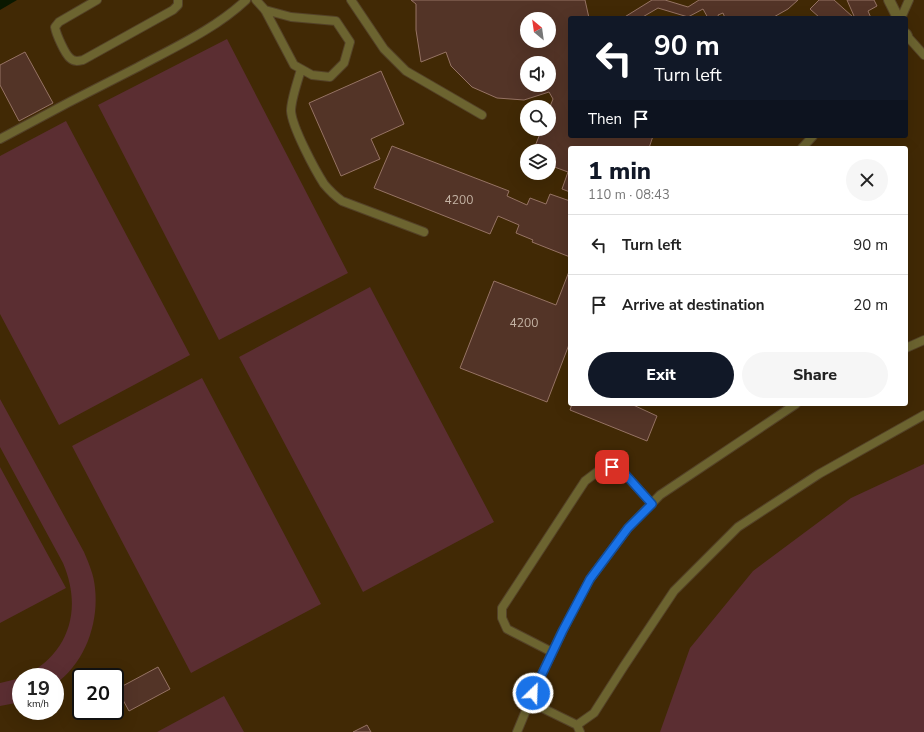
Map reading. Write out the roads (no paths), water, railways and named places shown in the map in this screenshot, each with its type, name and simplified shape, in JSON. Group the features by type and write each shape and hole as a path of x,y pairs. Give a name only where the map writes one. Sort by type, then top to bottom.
{"street":[{"path":"889,0 897,16"}],"lane":[{"path":"97,0 59,22 55,27 56,33 70,58 76,61 83,60 173,10 178,5 178,0"},
{"path":"0,139 185,42 219,22 246,0"},
{"path":"256,0 265,10 294,65 312,75 330,78 344,63 350,42 336,21 291,17 265,10"},
{"path":"351,0 384,49 406,71 482,115"},
{"path":"902,16 909,0"},
{"path":"908,38 924,55"},
{"path":"302,69 291,110 292,118 303,144 324,182 332,193 342,201 424,232"},
{"path":"804,146 811,138"},
{"path":"908,347 924,340"},
{"path":"517,732 552,652 590,579 628,528 660,495 793,406"},
{"path":"530,702 578,728 594,713 674,591 738,527 819,474 924,415"},
{"path":"552,652 507,629 502,618 502,608 585,481 600,469 612,467 625,474 652,504"}]}
